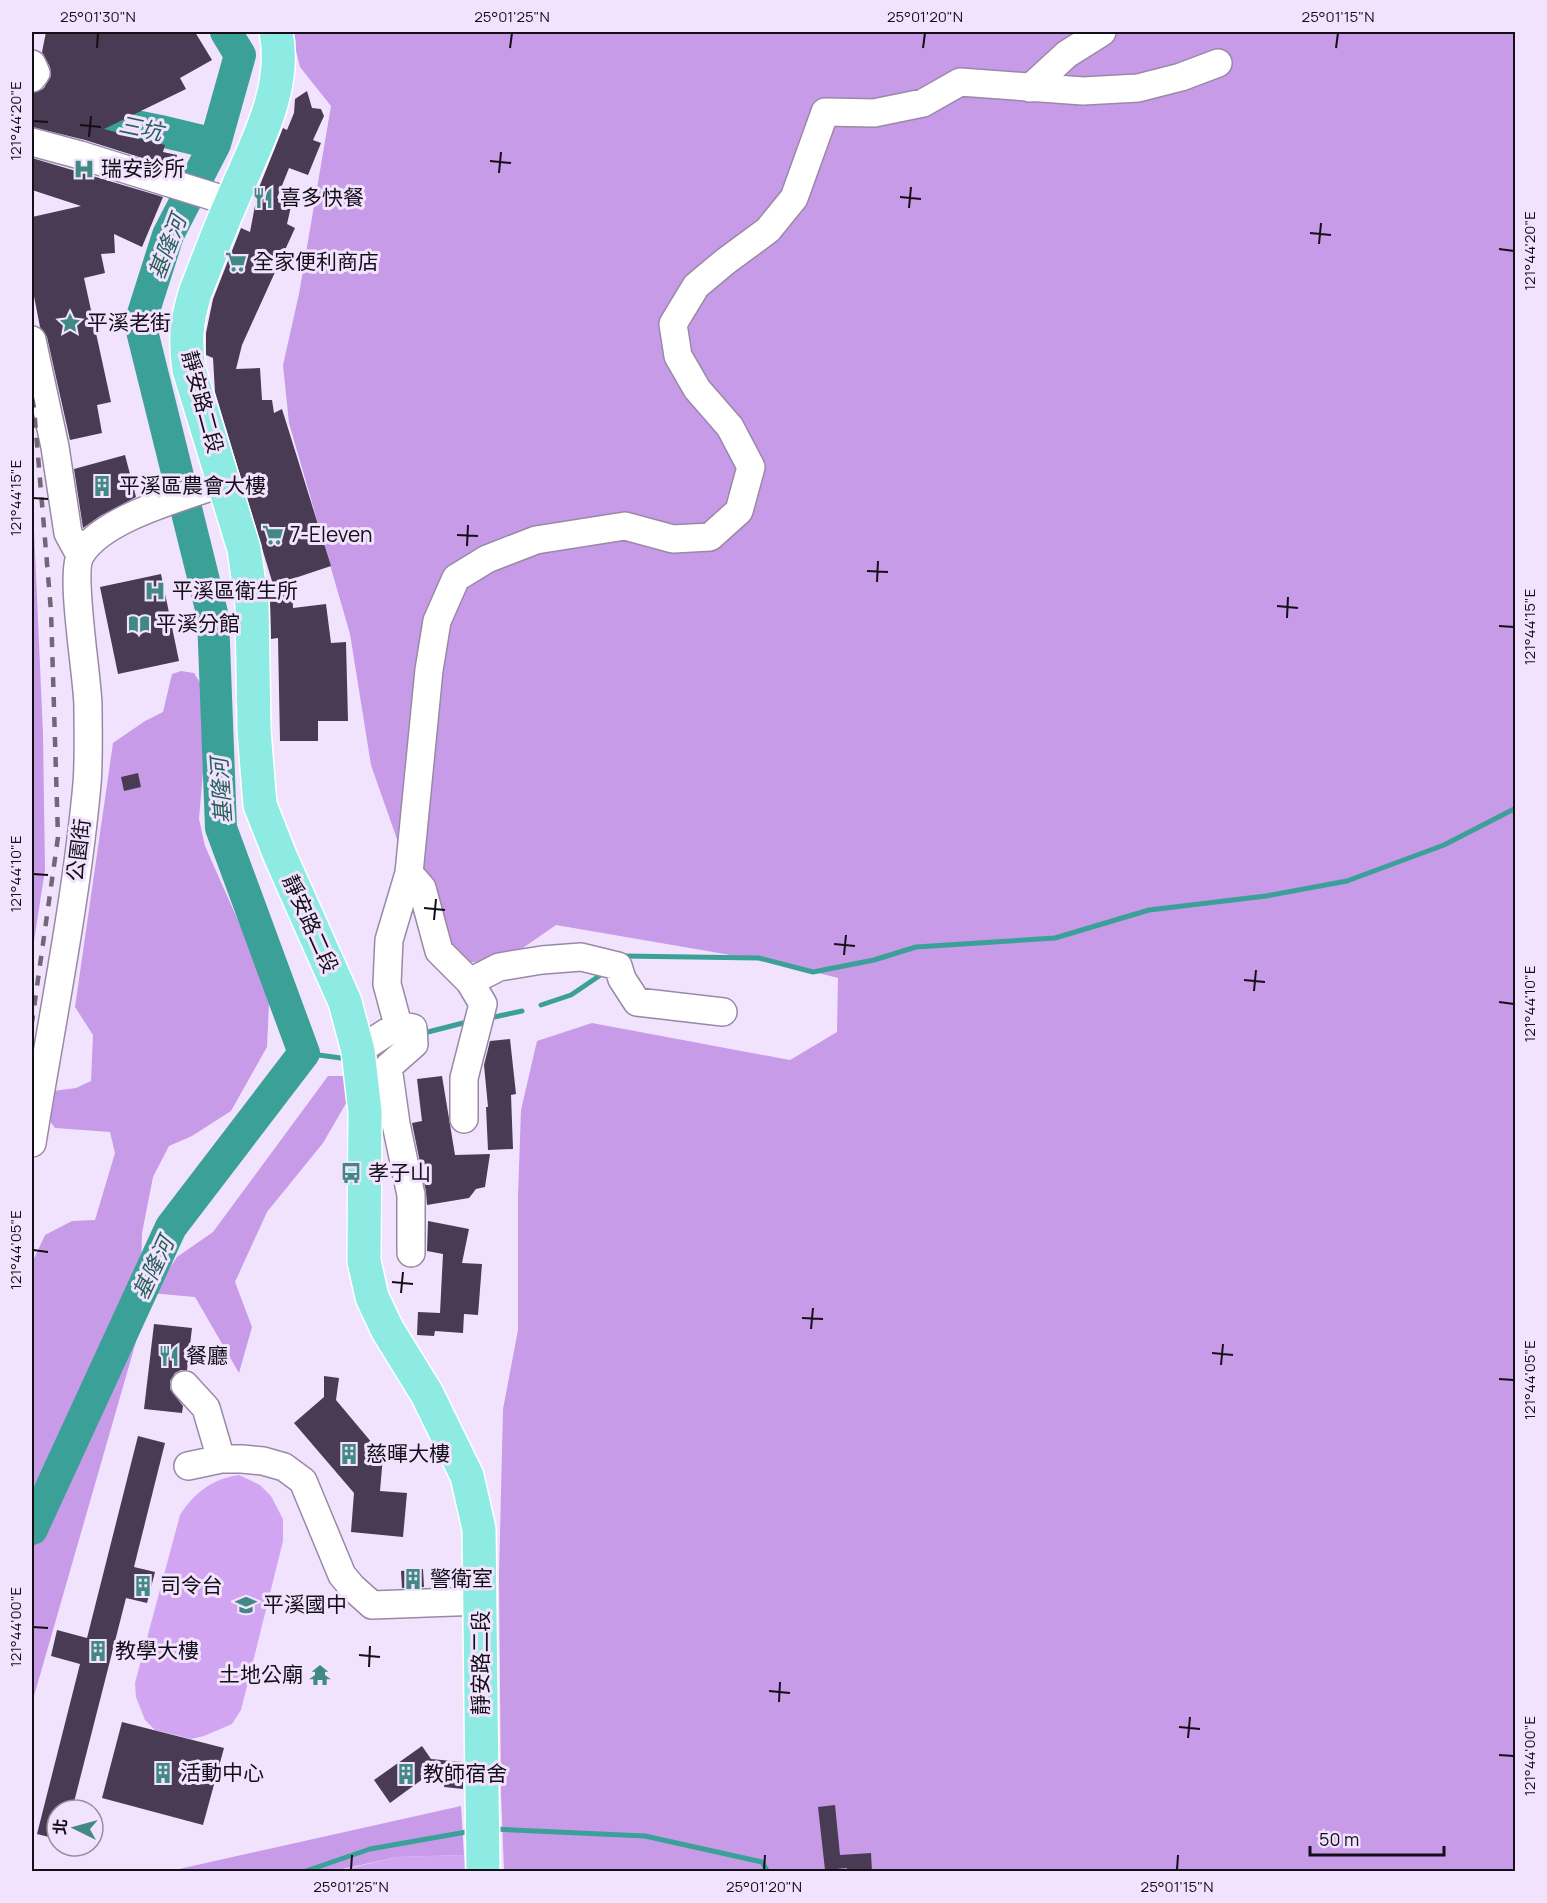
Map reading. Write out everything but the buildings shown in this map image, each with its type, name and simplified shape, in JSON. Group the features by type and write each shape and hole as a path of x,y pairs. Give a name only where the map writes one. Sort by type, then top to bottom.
{"main road":[{"name":"靜安路二段","path":"276,32 278,69 266,120 195,293 188,314 185,341 189,370 244,549 252,605 254,730 260,805 280,858 345,1002 359,1058 365,1112 364,1262 372,1297 387,1329 427,1394 467,1476 479,1529 483,1844"}],"street":[{"path":"1030,88 1067,54 1102,32"},
{"path":"398,1025 387,984 388,940 409,873 437,621 456,578 487,559 547,538 625,526 673,539 710,537 739,511 751,467 730,427 697,389 678,356 673,324 696,286 768,230 794,198 825,112 874,113 923,103 960,82 1083,91 1138,88 1181,77 1218,63"},
{"path":"32,64 36,74 32,78"},
{"path":"32,142 231,202"},
{"path":"32,340 55,447 68,533 80,555 98,535 130,516 225,482"},
{"name":"公園街","path":"32,1143 77,870 87,782 88,698 76,585 80,555"},
{"path":"409,873 422,888 439,951 470,982 483,1004 464,1078 464,1119"},
{"path":"470,982 500,967 542,960 581,957 618,966 622,979 637,1002 723,1012"},
{"path":"359,1058 398,1025"},
{"path":"398,1025 413,1028 414,1044 388,1067 396,1124 411,1195 411,1253"},
{"path":"185,1384 206,1408 221,1459"},
{"path":"188,1466 221,1459 263,1461 284,1467 303,1481 342,1575 372,1605 481,1602"}],"shaded area":[{"path":"291,32 1515,32 1515,1871 504,1871 499,1575 503,1409 518,1330 518,1196 521,1110 537,1041 592,1023 790,1060 837,1032 838,978 783,964 556,925 504,961 456,963 427,925 371,765 350,634 289,423 283,365 299,294 331,106 300,67"},
{"path":"33,506 43,734 45,870 32,954"},
{"path":"181,671 194,673 202,686 206,736 199,819 205,846 256,961 269,1003 267,1047 231,1111 192,1136 169,1146 153,1177 142,1233 141,1269 167,1272 177,1257 213,1232 328,1076 349,1076 352,1093 323,1143 267,1212 235,1282 252,1327 239,1373 195,1297 150,1293 32,1703 32,1263 45,1235 72,1221 95,1220 115,1153 110,1132 55,1128 49,1120 53,1091 76,1088 91,1081 93,1035 75,1007 113,743 145,721 163,712 172,674"},
{"path":"239,1475 260,1485 271,1496 283,1519 283,1541 241,1710 232,1724 204,1736 191,1739 155,1730 145,1720 136,1697 135,1683 180,1515 191,1500 205,1488 220,1480"},
{"path":"461,1806 464,1855 398,1857 333,1871 170,1871"},
{"path":"464,1855 465,1871 333,1872 398,1857"}],"waterway":[{"name":"基隆河","path":"32,1529 171,1227 304,1053 221,828 213,617 140,323 168,235 215,144 240,55 226,32"},
{"name":"三坑","path":"32,105 215,144"},
{"path":"623,956 759,958 813,972 874,960 916,947 1055,938 1149,910 1266,896 1347,881 1444,845 1516,808"},
{"path":"541,1005 571,995 602,974"},
{"path":"494,1017 522,1011"},
{"path":"428,1032 463,1023"},
{"path":"304,1053 341,1058 349,1056"},
{"path":"493,1829 645,1836 762,1862 768,1872"},
{"path":"303,1872 370,1849 472,1831"}],"railway":[{"path":"32,398 51,611 58,837 32,1022"}],"place":[{"name":"瑞安診所","path":"84,169"},
{"name":"喜多快餐","path":"263,198"},
{"name":"全家便利商店","path":"236,262"},
{"name":"平溪老街","path":"70,323"},
{"name":"平溪區農會大樓","path":"102,486"},
{"name":"7-Eleven","path":"273,535"},
{"name":"平溪區衛生所","path":"155,591"},
{"name":"平溪分館","path":"139,624"},
{"name":"孝子山","path":"351,1173"},
{"name":"餐廳","path":"169,1356"},
{"name":"慈暉大樓","path":"349,1454"},
{"name":"警衛室","path":"413,1579"},
{"name":"司令台","path":"143,1586"},
{"name":"平溪國中","path":"246,1605"},
{"name":"教學大樓","path":"98,1651"},
{"name":"土地公廟","path":"320,1675"},
{"name":"活動中心","path":"163,1773"},
{"name":"教師宿舍","path":"406,1774"}]}
